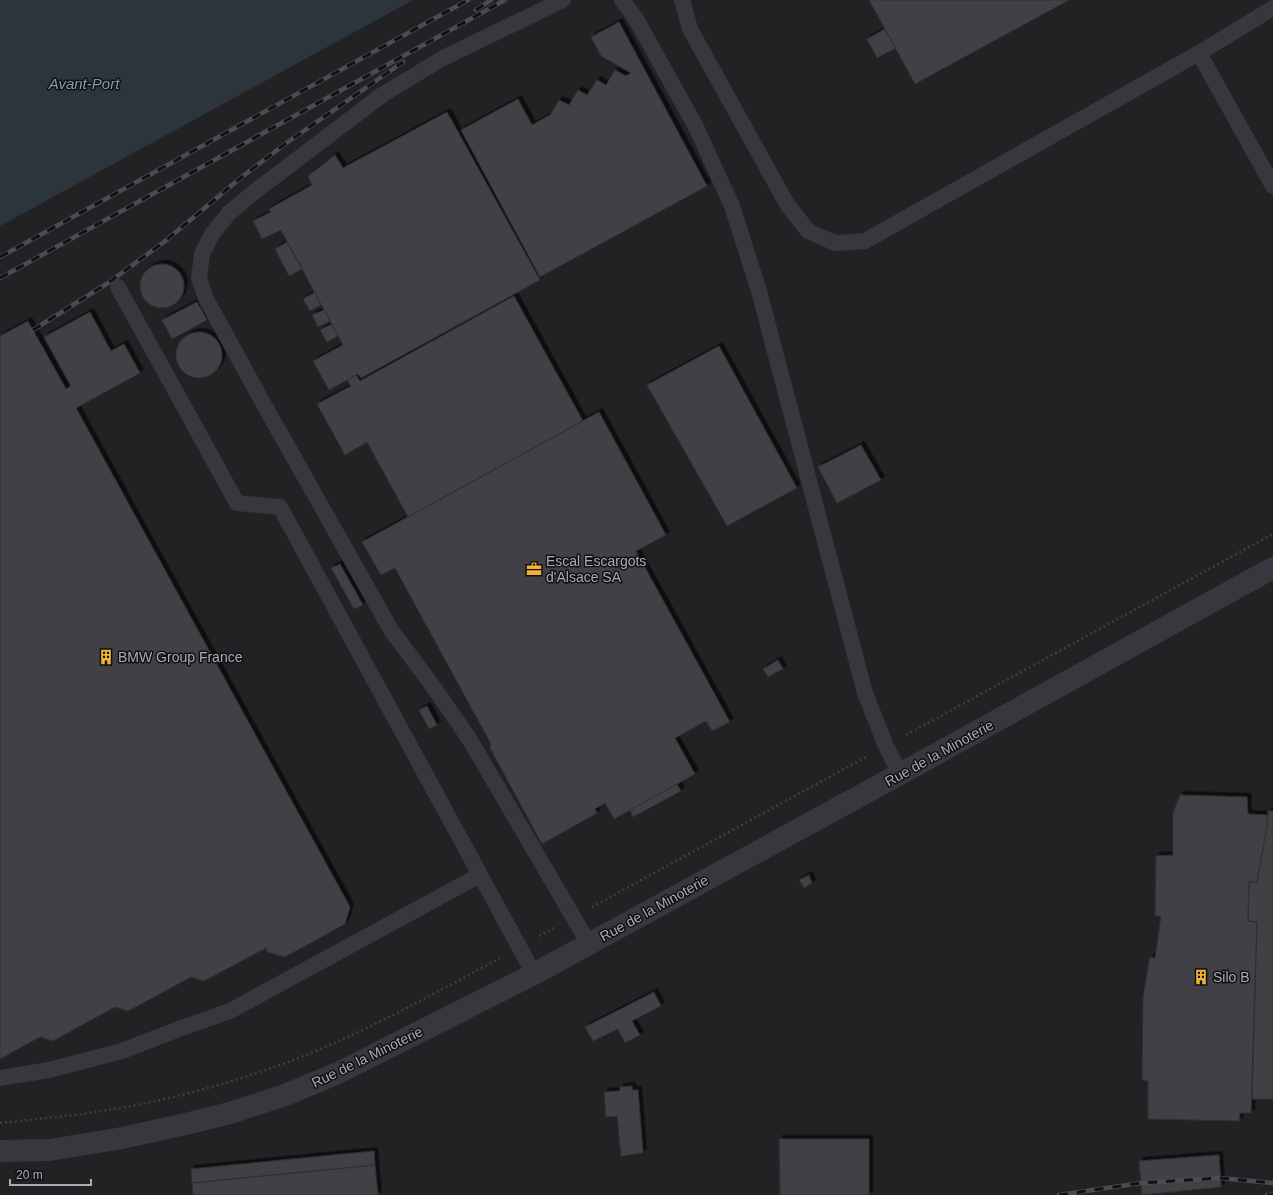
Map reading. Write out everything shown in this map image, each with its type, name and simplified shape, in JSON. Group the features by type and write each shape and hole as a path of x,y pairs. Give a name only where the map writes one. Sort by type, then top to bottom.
{"street":[{"name":"Rue de la Minoterie","path":"0,1152 49,1150 117,1139 208,1118 286,1095 338,1073 534,974 1273,568"}],"lane":[{"path":"563,0 442,58 382,95 258,189 229,213 212,234 202,254 199,278 206,299 391,630 435,689 470,740 589,944"},
{"path":"622,0 636,19 696,127 732,206 759,291 865,693 886,746 900,774"},
{"path":"682,0 690,29 787,204 808,230 835,243 865,241 1199,53 1273,8"},
{"path":"1199,53 1273,186"},
{"path":"118,286 237,503 280,507 534,974"},
{"path":"0,1078 49,1070 122,1050 230,1011 480,875"}],"path":[{"path":"0,1123 109,1110 215,1086 267,1070 341,1040 439,991 1273,534"}],"shaded area":[{"path":"0,0 1273,0 1273,1195 0,1195"}],"water":[{"name":"Avant-Port","path":"0,0 413,0 0,226"}],"building":[{"path":"869,0 1069,0 915,84"},
{"path":"619,22 707,186 540,277 461,130 518,99 532,125 550,115 559,100 569,105 578,90 587,95 597,80 606,85 615,70 626,76 631,73 601,56 591,37"},
{"path":"885,29 896,48 877,58 867,39"},
{"path":"447,112 540,280 361,378 358,374 329,390 313,361 343,345 281,230 262,239 253,221 271,212 269,209 312,185 308,176 335,155 343,168"},
{"path":"287,242 302,269 289,276 275,249"},
{"path":"162,264 174,268 180,274 184,286 180,298 174,304 162,308 150,304 144,298 140,286 144,274 150,268"},
{"path":"315,292 321,305 310,311 303,299"},
{"path":"514,296 583,421 408,517 367,442 345,455 317,404 351,386 347,380 356,375 360,381"},
{"path":"197,302 207,320 172,339 162,320"},
{"path":"324,310 330,321 318,327 312,315"},
{"name":"BMW Group France","path":"90,312 111,351 124,344 140,373 76,408 350,907 345,924 285,957 267,952 266,948 204,981 191,977 128,1011 115,1007 53,1041 40,1037 0,1059 0,336 28,321 66,389 71,386 44,337"},
{"path":"332,324 338,336 327,342 320,330"},
{"path":"199,332 212,336 218,342 222,355 218,368 212,374 199,378 186,374 180,368 176,355 180,342 186,336"},
{"path":"719,346 797,488 727,526 647,385"},
{"path":"599,412 666,535 636,551 730,722 712,731 706,721 675,738 695,774 614,819 605,803 595,809 597,813 542,844 490,748 491,744 395,568 381,575 362,542"},
{"path":"861,445 881,480 837,503 818,467"},
{"path":"340,564 363,605 354,609 331,568"},
{"path":"778,660 783,669 768,677 763,669"},
{"path":"427,706 437,725 429,729 419,710"},
{"path":"677,784 681,791 633,817 630,810"},
{"name":"Silo B","path":"1180,795 1247,797 1248,814 1267,815 1267,826 1257,882 1249,882 1248,921 1257,922 1251,1113 1240,1113 1239,1121 1148,1119 1148,1081 1142,1080 1143,997 1150,957 1155,958 1161,916 1155,916 1156,856 1173,855 1173,813"},
{"path":"1268,811 1273,811 1273,1099 1252,1099 1257,922 1248,921 1249,882 1257,882 1267,826"},
{"path":"809,875 812,883 804,888 799,880"},
{"path":"654,992 661,1006 632,1021 640,1035 625,1043 618,1029 593,1041 585,1027"},
{"path":"632,1086 632,1090 638,1090 643,1153 621,1156 617,1116 606,1117 604,1092 620,1091 620,1087"},
{"path":"779,1139 869,1139 869,1195 780,1195"},
{"path":"374,1151 375,1165 192,1183 191,1169"},
{"path":"1219,1155 1221,1187 1142,1195 1139,1161"},
{"path":"375,1165 378,1195 193,1195 192,1183"}],"railway":[{"path":"0,257 468,0"},
{"path":"476,10 491,0"},
{"path":"0,278 505,0"},
{"path":"33,330 108,283 164,242 243,176 285,144 403,62"},
{"path":"1059,1195 1141,1183 1220,1178 1273,1183"},
{"path":"1267,1195 1273,1195"}],"place":[{"name":"Escal Escargots d'Alsace SA","path":"534,569"},
{"name":"BMW Group France","path":"106,657"},
{"name":"Silo B","path":"1201,977"}]}
